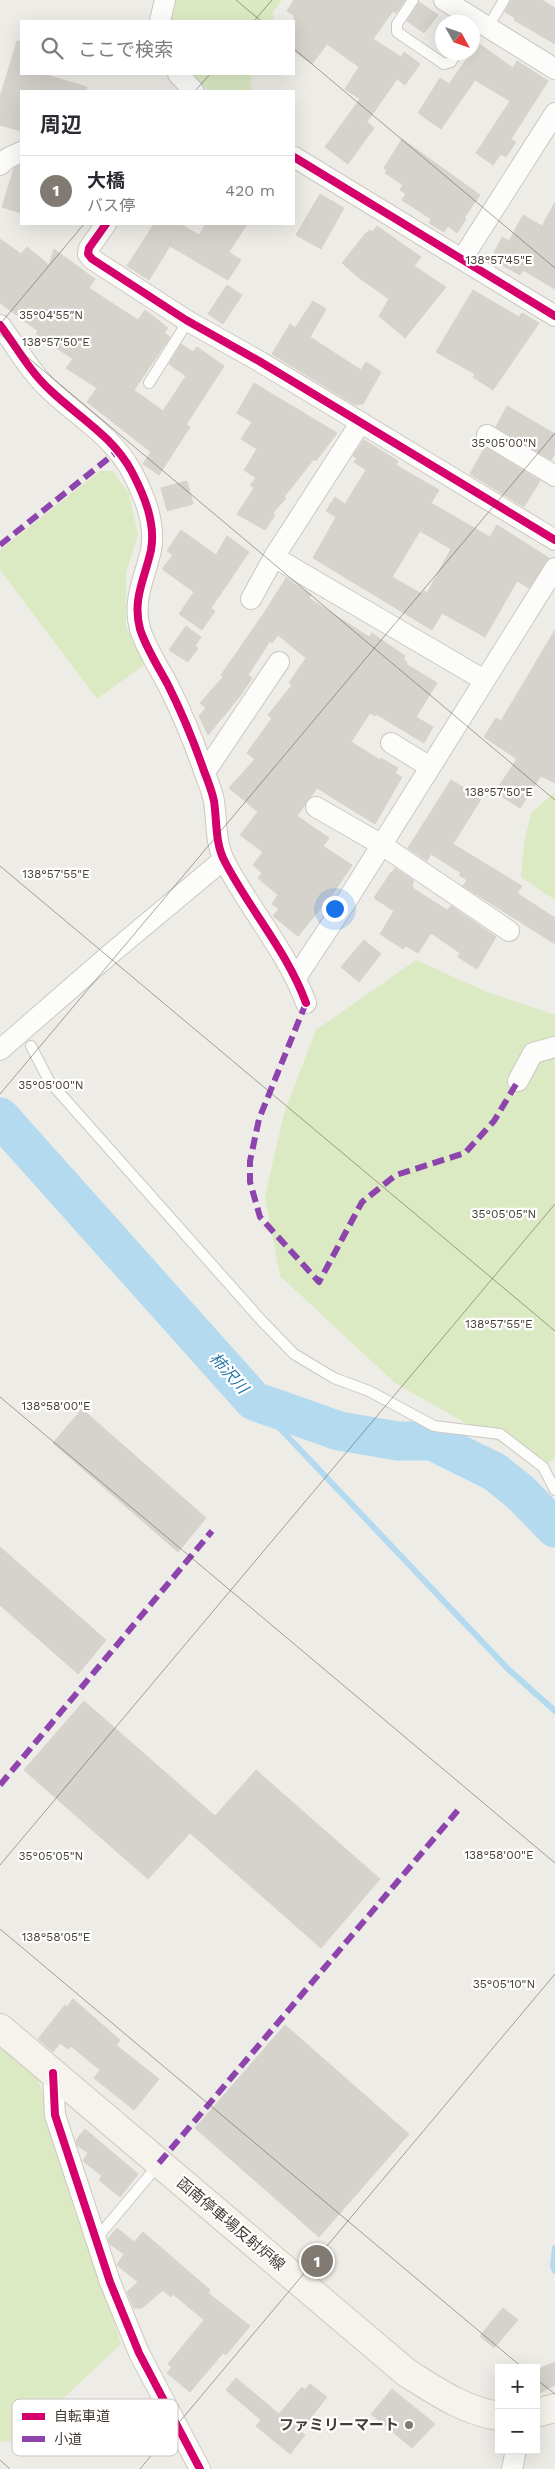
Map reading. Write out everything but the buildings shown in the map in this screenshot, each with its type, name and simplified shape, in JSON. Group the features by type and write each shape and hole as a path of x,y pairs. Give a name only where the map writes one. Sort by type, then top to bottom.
{"main road":[{"name":"函南停車場反射炉線","path":"0,2028 407,2373 454,2402 484,2414 495,2415"},
{"path":"540,2412 555,2408"}],"street":[{"path":"160,20 165,0"},
{"path":"444,0 465,15"},
{"path":"480,26 555,69"},
{"path":"179,75 193,90"},
{"path":"462,259 555,113"},
{"path":"0,165 8,158 20,152"},
{"path":"295,158 555,316"},
{"path":"105,225 89,248 88,254 92,260 188,321 555,540"},
{"path":"0,325 48,389 105,436 119,450 132,472 148,509 152,532 151,550 141,580 137,605 140,630 188,729 205,772 213,800 217,838 223,860 254,913 297,976 306,1003"},
{"path":"250,599 274,557 360,422"},
{"path":"487,435 555,476"},
{"path":"274,557 484,680"},
{"path":"297,976 382,845 555,568"},
{"path":"205,772 280,662"},
{"path":"391,743 430,767"},
{"path":"316,807 382,845 509,931"},
{"path":"0,1050 28,1037 108,956 223,860"},
{"path":"518,1081 533,1053 552,1044"},
{"path":"53,2073 55,2115 96,2240 129,2330 164,2399"},
{"path":"178,2426 200,2469"},
{"path":"512,2469 515,2454"}],"lane":[{"path":"413,0 397,24 397,32 435,58"},
{"path":"480,26 504,0"},
{"path":"438,60 444,64 452,60"},
{"path":"149,383 188,321"},
{"path":"28,1037 49,1081 254,1313 294,1354 334,1378 369,1391 434,1426 500,1434 542,1467 555,1490"},
{"path":"96,2240 159,2163"}],"green space":[{"path":"176,0 282,0 273,12 274,20 168,20 165,13"},
{"path":"191,75 251,75 251,90 209,90"},
{"path":"100,471 113,471 129,494 138,534 126,573 126,627 145,664 97,699 0,570 0,550"},
{"path":"555,792 555,900 521,877 524,843 531,813"},
{"path":"416,960 487,992 555,1015 555,1458 543,1467 395,1383 280,1276 265,1197 284,1113 316,1030"},
{"path":"0,2033 30,2053 121,2344 63,2399 12,2399 12,2441 0,2442"}],"waterway":[{"name":"柿沢川","path":"0,1117 254,1401 339,1431 398,1441 432,1441 495,1472 521,1493 555,1528"},
{"path":"254,1401 508,1669 555,1711"},
{"path":"555,2248 553,2266 555,2271"}],"marked path":[{"path":"0,545 119,450"},
{"path":"306,1003 259,1119 250,1161 250,1182 260,1217 319,1282 362,1202 396,1175 465,1153 494,1121 518,1081"},
{"path":"0,1785 212,1531"},
{"path":"159,2163 459,1809"}],"cycle path":[{"path":"295,158 555,316"},
{"path":"105,225 89,248 88,254 92,259 186,320 259,361 555,540"},
{"path":"0,325 43,383 115,448 124,459 141,490 148,509 152,540 138,598 140,629 192,738 214,801 219,848 225,862 279,949 306,1003"},
{"path":"53,2073 55,2115 110,2282 139,2353 163,2399"},
{"path":"178,2427 200,2469"}],"place":[{"name":"大橋","path":"317,2261"},
{"name":"ファミリーマート","path":"409,2425"}]}
